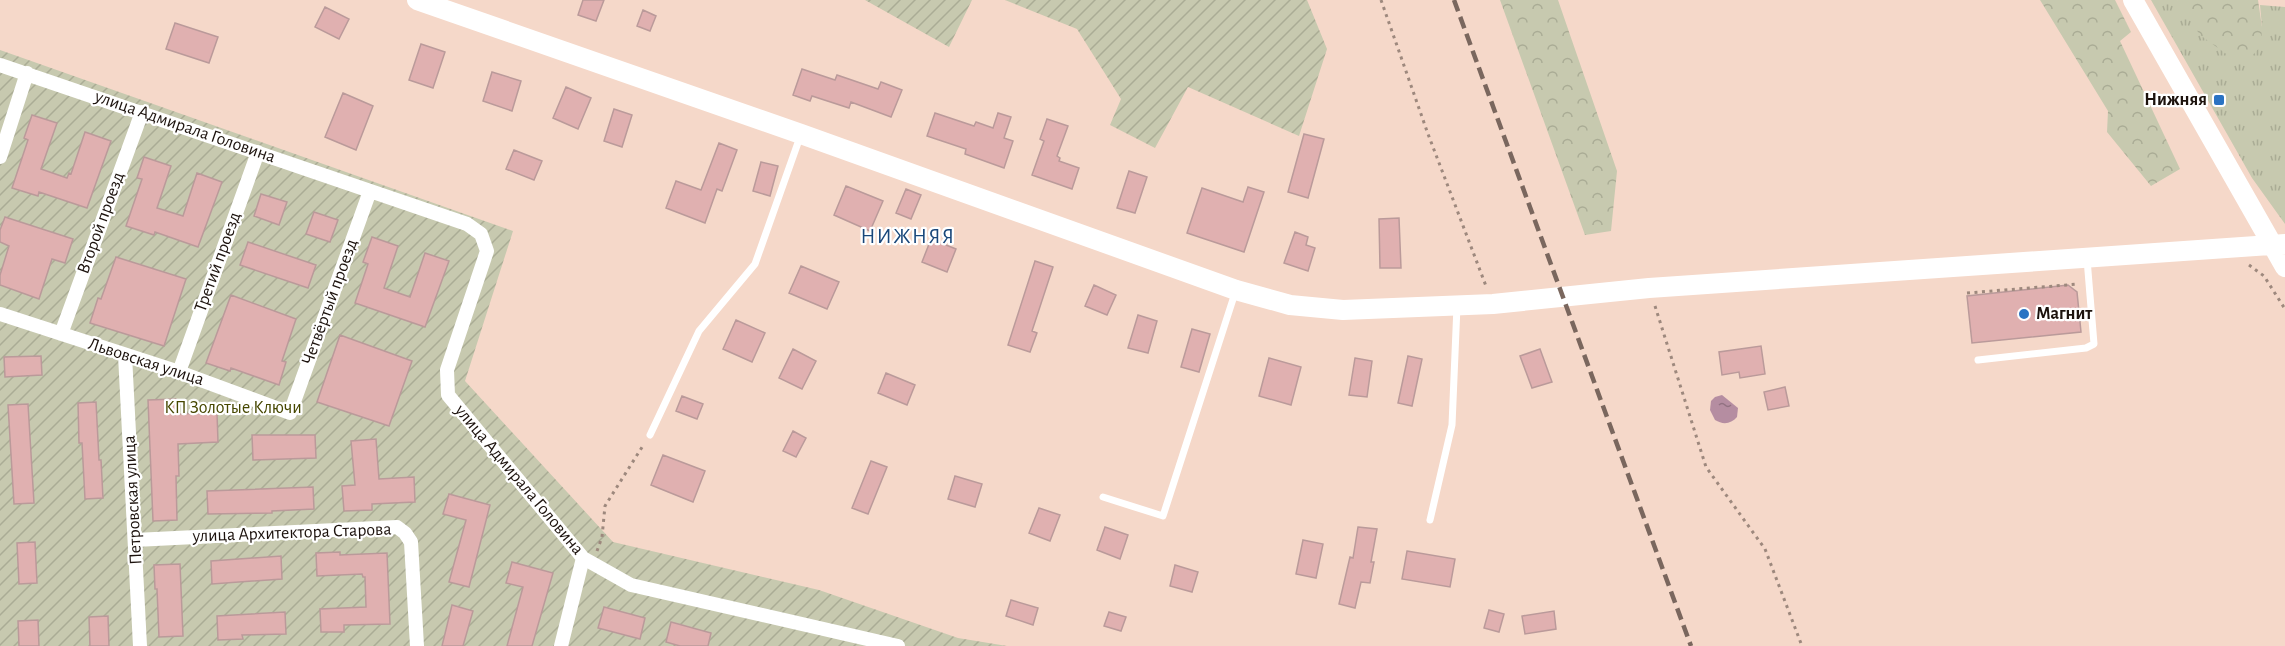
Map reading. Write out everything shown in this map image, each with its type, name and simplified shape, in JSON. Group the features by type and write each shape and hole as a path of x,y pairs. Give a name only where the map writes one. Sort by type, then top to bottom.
{"street":[{"path":"417,0 801,134 1236,290 1290,305 1343,310 1493,304 1648,288 2279,245"},
{"path":"2133,0 2279,245 2285,267"},
{"name":"улица Адмирала Головина","path":"0,65 467,224 481,234 487,251 447,370 448,395 587,560 632,585 898,646"},
{"path":"0,157 27,73"},
{"name":"Второй проезд","path":"61,334 142,112"},
{"name":"Третий проезд","path":"178,372 258,152"},
{"name":"Четвёртый проезд","path":"290,413 370,191"},
{"name":"Львовская улица","path":"0,314 178,372 290,413"},
{"name":"Петровская улица","path":"125,355 140,646"},
{"name":"улица Архитектора Старова","path":"135,540 397,527 411,542 417,646"},
{"path":"561,646 587,560"}],"lane":[{"path":"650,435 699,331 755,264 801,134"},
{"path":"1978,360 2086,348 2094,344 2087,259"},
{"path":"1103,497 1163,516 1236,290"},
{"path":"1430,520 1452,425 1457,305"}],"path":[{"path":"1382,0 1428,134 1481,273"},
{"path":"2245,264 2252,266 2264,276 2285,309"},
{"path":"1967,293 2089,283"},
{"path":"1648,288 1706,467 1765,549 1802,646"},
{"path":"587,560 602,537 605,506 650,435"}],"green space":[{"path":"865,0 972,0 949,47"},
{"path":"1005,0 1307,0 1327,49 1299,136 1188,87 1155,148 1110,125 1121,99 1077,29"},
{"path":"1500,0 1558,0 1617,171 1611,231 1585,235"},
{"path":"2040,0 2115,0 2131,32 2120,41 2180,169 2151,186 2107,132 2108,111"},
{"path":"2151,0 2177,0 2262,27 2260,5 2285,7 2285,224 2252,178"},
{"path":"2177,0 2258,0 2262,27 2261,46 2248,60 2229,56 2200,35"},
{"name":"КП Золотые Ключи","path":"0,50 513,231 465,381 613,542 819,590 958,638 1007,646 0,646"}],"water":[{"path":"1722,395 1738,408 1737,417 1727,423 1715,420 1710,410 1711,401"}],"building":[{"path":"583,0 604,0 596,21 578,15"},
{"path":"325,7 349,19 339,39 315,27"},
{"path":"643,10 656,16 650,31 637,26"},
{"path":"175,23 218,37 209,63 166,49"},
{"path":"421,44 445,52 433,88 409,80"},
{"path":"802,69 835,80 837,75 878,89 881,82 902,90 891,117 851,102 849,108 812,96 810,101 793,95"},
{"path":"492,72 521,81 512,111 483,101"},
{"path":"566,87 591,98 578,129 553,118"},
{"path":"343,93 373,106 356,150 325,137"},
{"path":"614,109 632,115 622,147 604,141"},
{"path":"935,113 974,126 976,122 993,128 998,113 1011,117 1004,138 1013,141 1004,168 965,154 966,149 927,136"},
{"path":"32,115 57,123 41,169 67,178 69,173 71,174 85,132 111,141 87,208 39,192 38,196 12,188 28,140 24,138"},
{"path":"1047,119 1068,126 1057,156 1060,158 1059,161 1079,168 1072,189 1032,175 1044,141 1040,139"},
{"path":"1304,134 1324,139 1308,198 1288,192"},
{"path":"719,143 737,150 722,191 717,189 705,223 666,208 676,181 701,190"},
{"path":"514,150 542,161 534,180 506,169"},
{"path":"144,157 171,166 157,208 183,216 197,173 222,182 198,247 155,232 154,235 126,226 142,179 137,178"},
{"path":"761,162 778,166 770,196 753,191"},
{"path":"1129,171 1147,177 1135,213 1117,208"},
{"path":"846,186 883,201 870,231 834,215"},
{"path":"1248,187 1264,192 1244,252 1187,233 1202,188 1243,202"},
{"path":"906,189 921,195 911,219 896,213"},
{"path":"261,194 287,202 279,225 254,216"},
{"path":"314,212 338,220 330,242 306,234"},
{"path":"5,217 73,239 65,263 52,259 39,299 0,285 0,275 9,246 0,242 0,230"},
{"path":"1399,218 1401,268 1380,268 1379,219"},
{"path":"1295,232 1308,237 1306,245 1315,248 1308,271 1284,263"},
{"path":"372,237 398,246 384,288 410,297 425,253 449,261 425,327 355,303 368,264 363,262"},
{"path":"931,239 956,249 947,272 922,262"},
{"path":"248,242 316,265 308,288 240,265"},
{"path":"116,257 186,279 164,346 90,323"},
{"path":"1035,261 1053,267 1032,331 1037,333 1030,352 1008,345"},
{"path":"801,266 839,282 827,309 789,293"},
{"path":"1094,285 1116,295 1107,315 1085,306"},
{"name":"Магнит","path":"2068,285 2077,292 2081,332 1972,343 1967,296"},
{"path":"231,295 296,319 282,361 286,362 279,385 231,368 230,371 206,363"},
{"path":"1138,315 1157,321 1148,353 1128,348"},
{"path":"736,320 765,333 752,362 723,349"},
{"path":"1192,329 1210,334 1199,372 1181,367"},
{"path":"340,335 412,361 389,426 317,402"},
{"path":"1761,346 1765,374 1740,378 1739,372 1722,375 1719,352"},
{"path":"793,349 816,361 802,389 779,378"},
{"path":"1540,349 1552,382 1532,388 1520,356"},
{"path":"41,356 42,375 5,377 4,357"},
{"path":"1408,356 1422,359 1412,406 1398,403"},
{"path":"1269,358 1301,367 1291,405 1259,396"},
{"path":"1355,358 1372,361 1367,397 1349,395"},
{"path":"886,373 915,385 907,405 878,393"},
{"path":"1785,387 1789,406 1768,410 1764,392"},
{"path":"682,396 703,404 697,419 676,411"},
{"path":"176,399 176,414 217,413 218,442 178,444 177,520 153,521 148,400"},
{"path":"96,402 103,498 85,499 82,443 79,443 78,403"},
{"path":"28,404 34,503 14,504 8,405"},
{"path":"793,431 806,438 796,457 783,451"},
{"path":"252,435 315,435 316,458 253,460"},
{"path":"376,439 379,479 414,477 415,502 372,504 372,510 344,511 342,486 355,485 351,441"},
{"path":"663,455 705,471 693,502 651,485"},
{"path":"871,461 887,467 868,514 852,508"},
{"path":"955,476 982,484 975,507 948,499"},
{"path":"313,487 314,509 272,511 272,513 208,514 207,491"},
{"path":"449,494 490,505 469,587 449,582 466,520 443,514"},
{"path":"1039,508 1060,515 1050,541 1029,533"},
{"path":"1105,527 1128,535 1120,559 1097,550"},
{"path":"1358,527 1377,529 1370,583 1361,582 1355,608 1339,604 1350,557 1353,558"},
{"path":"1303,540 1323,544 1316,578 1296,574"},
{"path":"35,542 37,583 19,584 17,543"},
{"path":"1407,551 1455,559 1450,587 1402,579"},
{"path":"340,552 340,555 387,553 390,624 344,625 344,632 321,632 320,609 366,607 365,577 362,574 317,576 316,553"},
{"path":"281,556 282,579 212,584 211,561"},
{"path":"512,562 553,573 532,646 507,646 523,587 506,583"},
{"path":"180,564 183,636 159,637 154,565"},
{"path":"1175,565 1198,572 1192,592 1170,586"},
{"path":"1011,600 1038,608 1033,625 1006,616"},
{"path":"452,605 473,611 463,646 442,646"},
{"path":"604,607 645,618 640,639 598,628"},
{"path":"1489,610 1504,614 1499,632 1484,628"},
{"path":"1554,611 1556,629 1525,634 1522,616"},
{"path":"285,612 286,634 242,635 243,639 218,640 217,616"},
{"path":"1109,612 1126,617 1121,631 1104,626"},
{"path":"108,616 109,646 90,646 89,617"},
{"path":"38,620 39,646 19,646 18,621"},
{"path":"671,622 711,633 708,646 680,646 666,642"}],"railway":[{"path":"1454,0 1691,646"}],"place":[{"name":"Нижняя","path":"2219,100"},
{"name":"Магнит","path":"2024,314"}],"district":[{"name":"НИЖНЯЯ","path":"908,236"}]}
